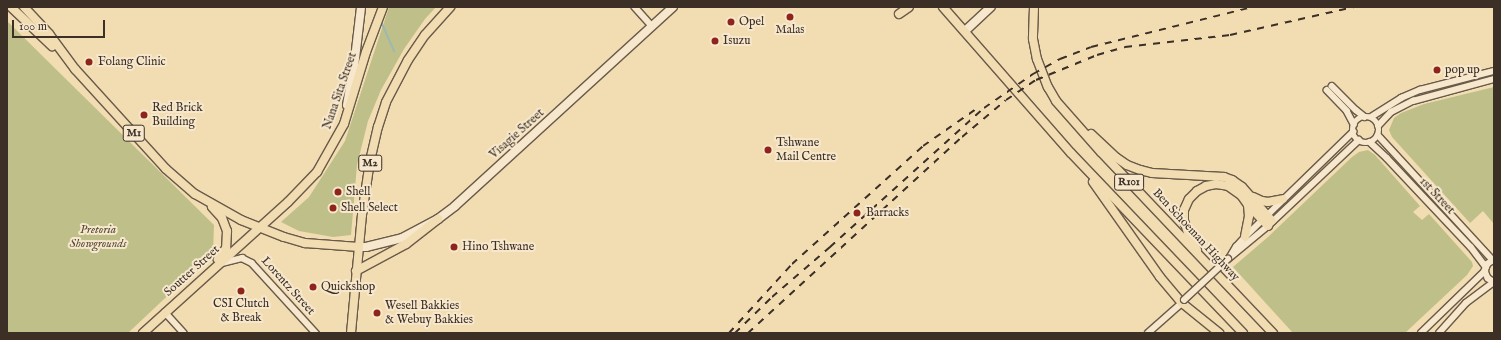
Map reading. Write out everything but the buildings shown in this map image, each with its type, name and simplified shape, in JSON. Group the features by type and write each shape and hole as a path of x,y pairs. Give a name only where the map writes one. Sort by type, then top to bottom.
{"main road":[{"name":"M1","path":"11,7 75,69 166,169 195,194 258,228 284,237 305,243 359,247"},
{"name":"M1","path":"24,7 49,34 75,69"},
{"name":"Nana Sita Street","path":"258,228 292,198 317,172 344,124 366,52 383,7"},
{"name":"M2","path":"351,333 356,271 370,161 386,102 408,60 425,35 450,7"},
{"path":"899,14 909,7"},
{"name":"Ben Schoeman Highway","path":"1034,7 1033,39 1037,59 1048,87 1056,100 1096,147 1273,333"},
{"name":"R101","path":"942,8 965,31 1079,161 1243,333"},
{"path":"1056,100 1098,141 1127,165 1152,173 1224,177 1237,184 1248,194 1262,202 1283,199"},
{"path":"1079,161 1160,277 1183,302 1219,333"},
{"path":"1211,269 1198,252 1188,233 1184,220 1184,210 1189,199 1201,188 1216,184 1228,186 1236,190 1248,205 1267,221"},
{"path":"195,194 219,214 226,226 228,235 224,252 201,280"},
{"path":"1248,194 1267,221"},
{"path":"1245,237 1249,223 1248,205"},
{"path":"356,271 406,244 438,219"},
{"name":"Soutter Street","path":"143,333 258,228"}],"street":[{"path":"344,124 354,66 361,7"},
{"path":"634,7 652,26"},
{"name":"Visagie Street","path":"359,247 366,247 402,238 438,219 455,206 673,7"},
{"path":"965,31 992,7"},
{"path":"1229,259 1236,247 1245,237 1267,221 1283,199 1353,132 1354,124 1359,118 1368,117 1401,98 1420,90 1494,71"},
{"path":"1353,132 1359,140 1370,142 1378,135 1378,126 1391,112 1413,101 1494,79"},
{"path":"1332,86 1356,110 1368,117 1378,126"},
{"path":"1327,90 1347,111 1354,124"},
{"name":"1st Street","path":"1378,135 1494,260"},
{"path":"1148,333 1229,259 1267,221 1359,140"},
{"name":"1st Street","path":"1370,142 1466,242 1486,269 1488,278 1494,282"},
{"name":"Lorentz Street","path":"218,264 242,258 248,260 316,333"},
{"path":"1421,333 1494,260"},
{"path":"1440,333 1466,303 1494,282"},
{"path":"165,312 184,333"}],"green space":[{"path":"389,7 436,7 425,19 404,49 381,90 368,121 357,165 351,235 333,237 299,231 281,222 309,197 345,141"},
{"name":"Pretoria Showgrounds","path":"7,21 214,225 213,253 128,333 7,333"},
{"path":"1494,87 1494,224 1483,211 1470,223 1392,137 1389,130 1394,118 1401,113 1424,104"},
{"path":"1368,150 1375,155 1420,206 1413,212 1422,220 1429,214 1472,262 1473,266 1467,275 1405,333 1293,333 1233,267 1268,237 1352,157 1359,152"}],"waterway":[{"path":"382,24 394,51"}],"railway":[{"path":"735,333 772,297 830,247 984,108 1033,74 1060,59 1091,47 1253,7"},
{"path":"748,333 962,137 1006,100 1036,80 1097,55 1125,47 1230,35 1354,7"},
{"path":"729,333 792,264 923,146 979,107"}],"place":[{"name":"Malas","path":"790,17"},
{"name":"Opel","path":"731,22"},
{"name":"Isuzu","path":"715,41"},
{"name":"Folang Clinic","path":"89,62"},
{"name":"pop up","path":"1437,70"},
{"name":"Red Brick Building","path":"144,115"},
{"name":"Tshwane Mail Centre","path":"768,150"},
{"name":"Shell","path":"338,192"},
{"name":"Shell Select","path":"333,208"},
{"name":"Barracks","path":"857,213"},
{"name":"Hino Tshwane","path":"454,247"},
{"name":"Quickshop","path":"313,287"},
{"name":"CSI Clutch & Break","path":"241,291"},
{"name":"Wesell Bakkies & Webuy Bakkies","path":"377,313"}]}
